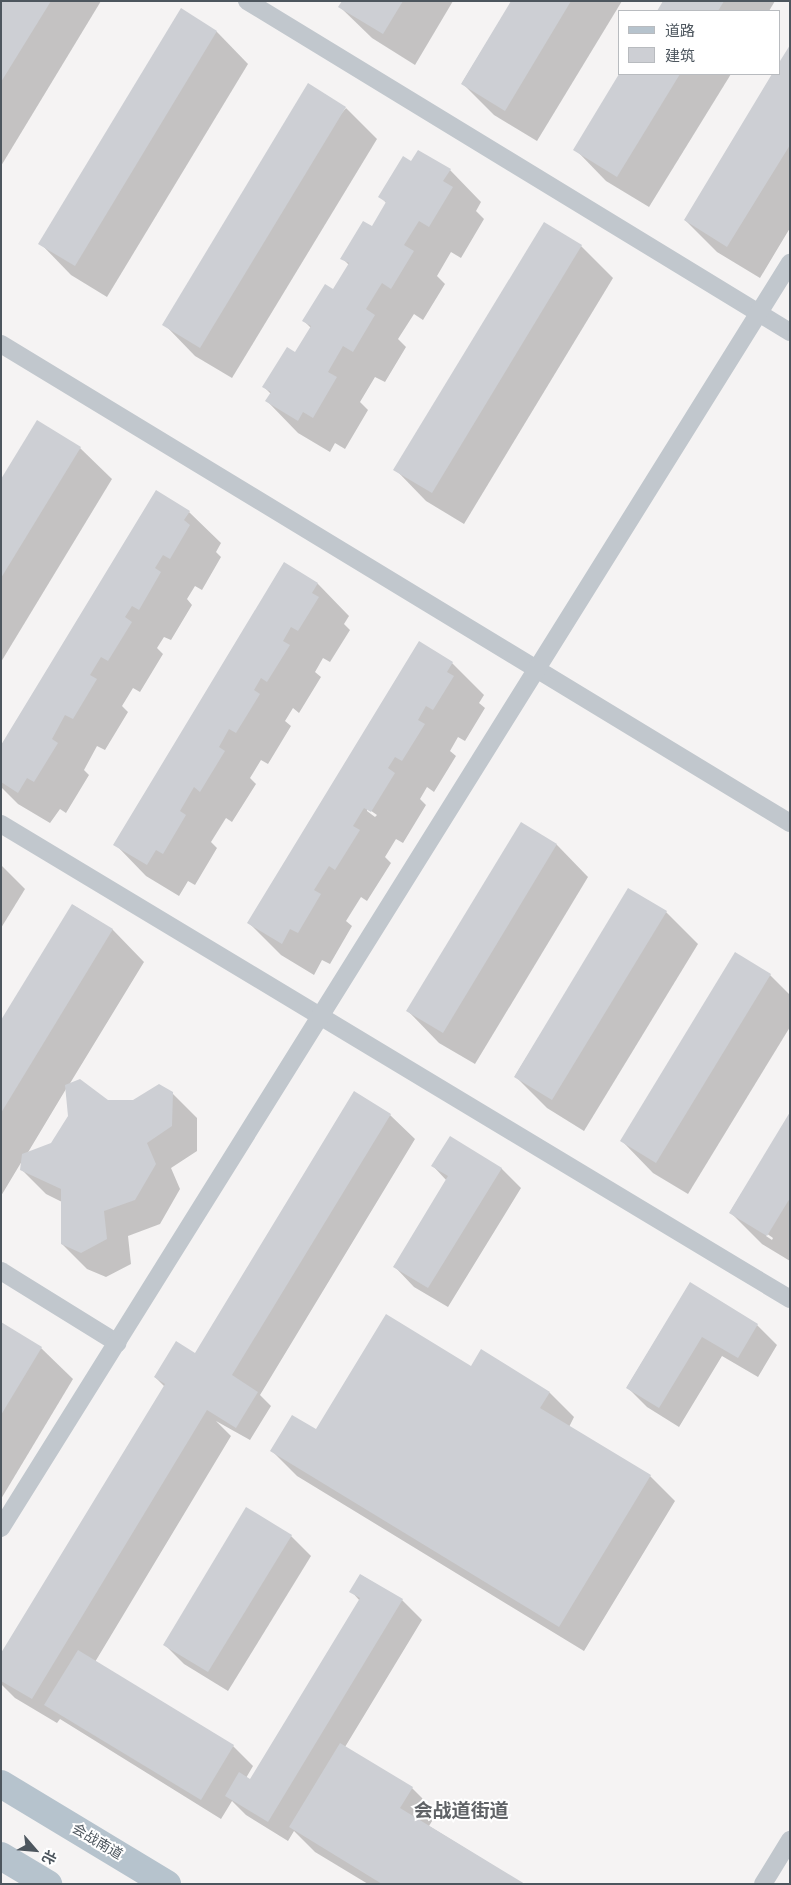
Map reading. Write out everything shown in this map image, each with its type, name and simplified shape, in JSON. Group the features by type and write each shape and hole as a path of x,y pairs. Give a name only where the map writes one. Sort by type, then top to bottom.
{"main road":[{"name":"会战南道","path":"1,1784 167,1884"},
{"path":"1,1856 48,1884"}],"lane":[{"path":"247,1 790,332"},
{"path":"1,1528 790,263"},
{"path":"1,344 790,823"},
{"path":"1,824 790,1299"},
{"path":"1,1271 117,1343"},
{"path":"763,1884 790,1840"}],"building":[{"path":"1,1 51,1 1,82"},
{"path":"342,1 403,1 383,34 338,7"},
{"path":"511,1 571,1 505,111 461,84"},
{"path":"663,1 724,1 719,10 658,10"},
{"path":"181,8 217,31 75,266 38,244"},
{"path":"790,45 790,145 727,247 684,220 771,75 781,75 781,59"},
{"path":"618,75 679,75 617,177 573,150"},
{"path":"308,83 346,107 200,348 162,325"},
{"path":"418,150 451,169 443,181 453,187 429,227 419,221 404,245 414,251 391,289 382,283 366,309 375,315 353,352 343,346 328,372 337,377 313,418 303,412 298,421 265,401 271,392 262,387 287,347 295,352 311,326 302,321 325,284 333,289 349,263 340,259 363,221 372,226 386,202 378,197 403,156 411,161"},
{"path":"544,222 582,245 432,493 393,470"},
{"path":"37,420 81,447 1,578 1,479"},
{"path":"156,490 190,511 184,520 190,525 170,559 163,555 155,568 161,572 139,610 132,606 125,617 132,622 108,661 101,657 90,675 97,679 73,719 65,715 52,739 58,743 34,782 27,778 18,793 1,782 1,745"},
{"path":"284,562 318,583 312,593 319,597 298,631 291,627 283,641 290,645 267,682 261,678 254,690 260,694 236,733 229,729 219,747 225,751 200,792 194,787 180,811 186,815 163,854 156,850 147,865 113,845"},
{"path":"419,641 453,662 447,672 454,676 433,710 426,706 418,720 425,724 402,761 395,757 388,768 395,773 371,812 364,808 353,826 360,830 335,870 329,866 314,890 321,894 298,933 290,929 282,944 247,923"},
{"path":"521,822 557,844 443,1033 406,1011"},
{"path":"628,888 667,911 552,1100 514,1077"},
{"path":"72,904 113,929 1,1113 1,1020"},
{"path":"735,952 771,974 656,1163 620,1141"},
{"path":"80,1079 108,1100 133,1100 159,1084 173,1092 172,1126 147,1143 156,1164 135,1200 104,1211 107,1239 81,1253 61,1244 61,1189 20,1170 22,1154 51,1143 68,1116 65,1085"},
{"path":"354,1091 391,1114 232,1375 258,1392 236,1428 207,1410 32,1699 1,1681 1,1653 165,1384 154,1377 176,1341 195,1353"},
{"path":"790,1112 790,1198 767,1236 729,1213"},
{"path":"450,1136 502,1168 428,1288 393,1267 448,1176 431,1166"},
{"path":"690,1282 758,1324 738,1358 702,1337 659,1408 626,1388"},
{"path":"386,1314 471,1366 481,1349 550,1392 540,1408 651,1475 559,1627 270,1451 292,1415 316,1429"},
{"path":"1,1322 42,1347 1,1415"},
{"path":"246,1507 292,1535 208,1672 163,1645"},
{"path":"360,1574 403,1599 268,1822 225,1796 239,1772 250,1779 360,1598 349,1592"},
{"path":"78,1650 234,1745 201,1800 44,1705"},
{"path":"340,1743 413,1787 400,1808 525,1884 382,1884 289,1827"}],"district":[{"name":"会战道街道","path":"461,1811"}]}
